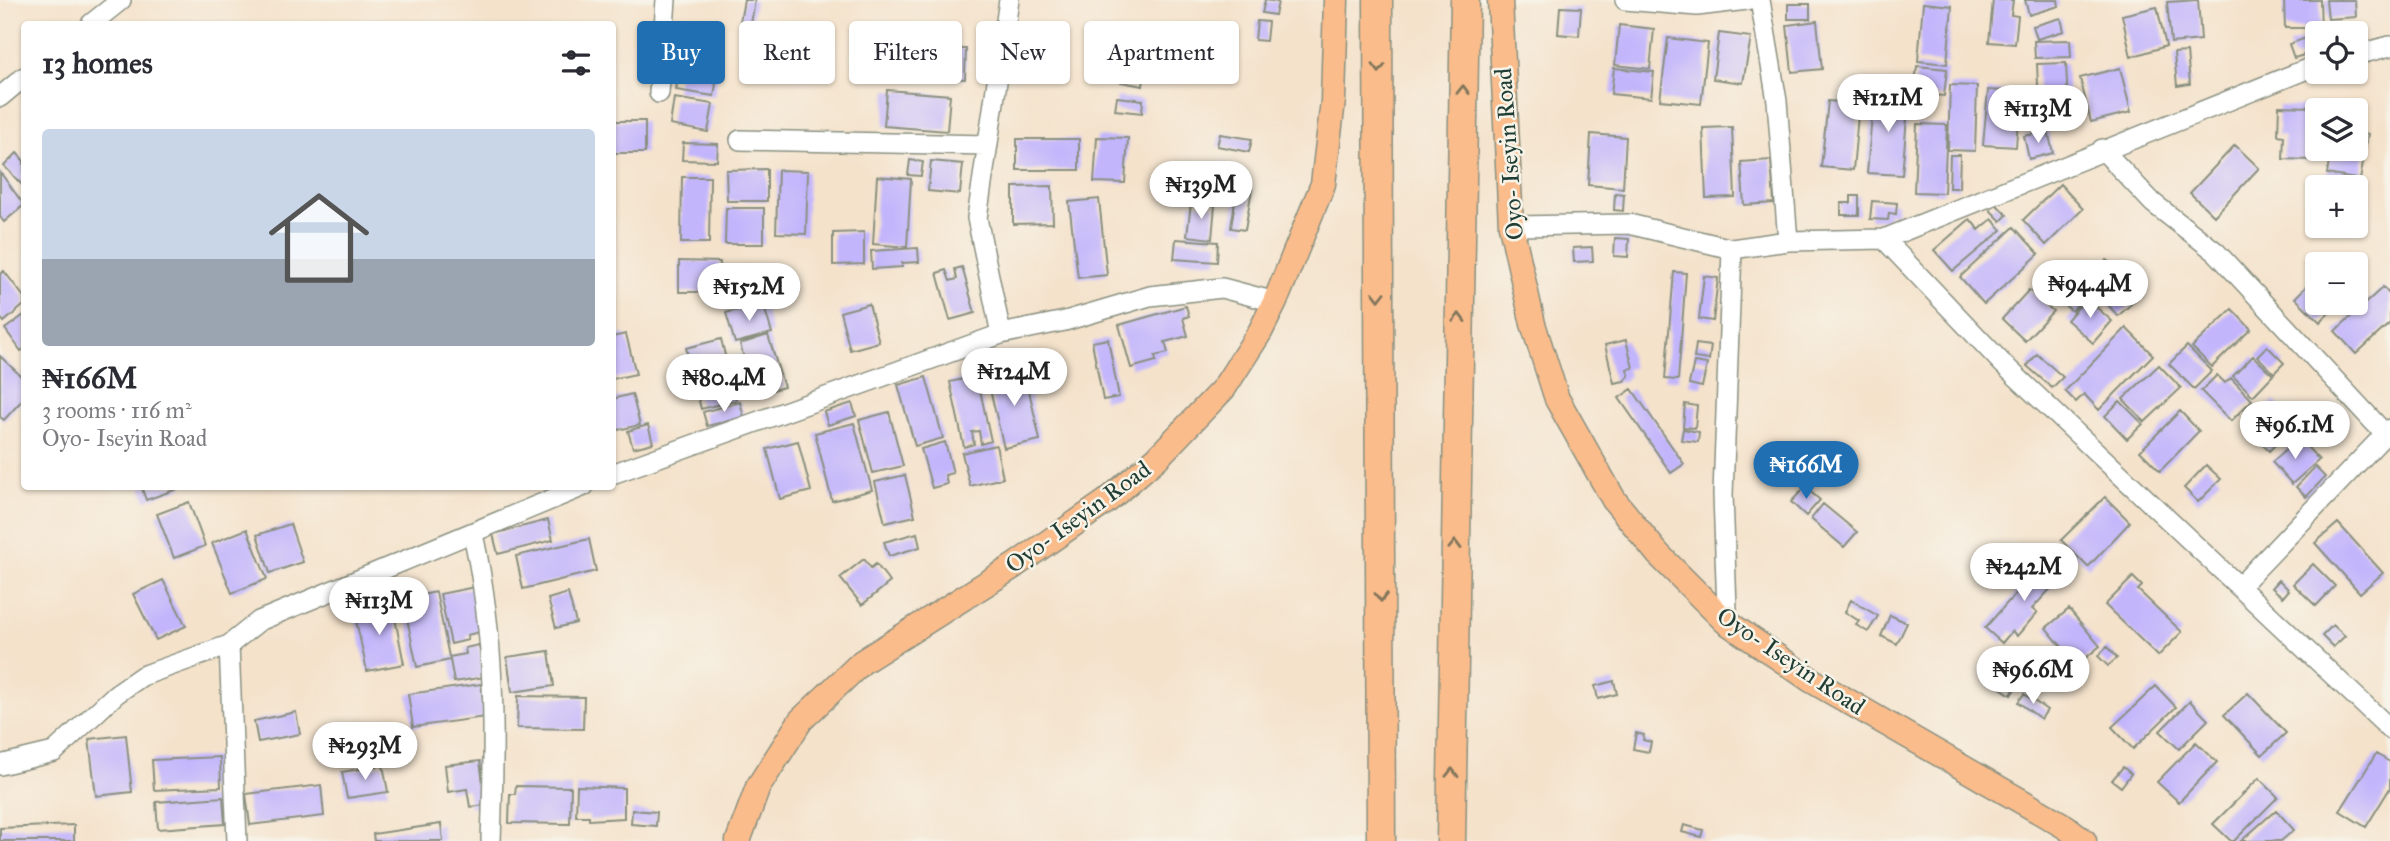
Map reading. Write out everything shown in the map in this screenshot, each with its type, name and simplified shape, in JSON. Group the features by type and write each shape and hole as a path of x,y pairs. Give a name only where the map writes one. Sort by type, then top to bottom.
{"highway":[{"path":"1378,0 1381,841"},
{"path":"1451,841 1465,0"}],"main road":[{"name":"Oyo- Iseyin Road","path":"738,841 758,787 801,720 862,662 1014,566 1107,501 1157,458 1224,388 1261,332 1323,184 1333,101 1336,0"},
{"name":"Oyo- Iseyin Road","path":"1500,0 1511,226 1533,324 1557,399 1614,500 1658,554 1725,621 1811,680 2066,827 2084,841"}],"street":[{"path":"95,21 121,0"},
{"path":"659,93 666,0"},
{"path":"1001,334 977,218 1009,0"},
{"path":"1625,0 1697,6 1735,1"},
{"path":"1760,0 1777,101 1788,241"},
{"path":"2368,52 2390,46"},
{"path":"1511,226 1629,225 1732,249 1788,241 1884,239 2102,149 2305,70"},
{"path":"0,97 21,80"},
{"path":"740,141 988,145"},
{"path":"2102,149 2153,204 2216,252 2387,431 2241,586"},
{"path":"1884,239 2002,363 2390,729"},
{"path":"1727,610 1723,494 1732,249"},
{"path":"616,473 1001,334 1065,321 1150,296 1223,288 1275,302"},
{"path":"0,765 54,752 116,694 142,676 229,645 259,621 575,490"},
{"path":"473,534 489,625 494,695 491,841"},
{"path":"229,645 237,841"}],"building":[{"path":"744,0 755,0 752,21 740,21"},
{"path":"1265,0 1278,2 1275,15 1262,13"},
{"path":"1993,0 2013,0 2011,15 2018,16 2015,44 1989,42"},
{"path":"2025,0 2058,0 2059,6 2029,15"},
{"path":"2198,0 2201,40 2171,43 2167,2"},
{"path":"2284,0 2320,0 2321,21 2305,21 2305,28 2285,28"},
{"path":"2326,0 2355,0 2356,17 2328,19"},
{"path":"1923,3 1952,6 1947,64 1918,61"},
{"path":"1788,4 1810,4 1810,19 1788,19"},
{"path":"1560,7 1581,8 1579,36 1558,34"},
{"path":"2157,7 2166,46 2131,57 2122,15"},
{"path":"2061,18 2064,31 2037,39 2033,26"},
{"path":"1257,21 1268,22 1266,41 1255,40"},
{"path":"1817,21 1822,69 1792,72 1787,25"},
{"path":"1619,25 1654,29 1650,69 1615,65"},
{"path":"1719,33 1751,37 1743,83 1713,79"},
{"path":"1668,38 1708,43 1701,104 1660,100"},
{"path":"2305,38 2305,55 2294,58 2289,44"},
{"path":"2070,40 2071,57 2035,58 2034,41"},
{"path":"962,49 966,49 965,79 962,79"},
{"path":"2187,52 2190,84 2177,86 2174,53"},
{"path":"2066,63 2069,126 2040,127 2037,64"},
{"path":"1917,66 1947,69 1944,96 1914,93"},
{"path":"1614,68 1654,72 1651,98 1611,94"},
{"path":"2120,68 2131,112 2091,122 2080,78"},
{"path":"677,84 716,84 714,96 676,90"},
{"path":"1950,85 1977,86 1975,151 1948,150"},
{"path":"887,90 950,95 947,131 884,126"},
{"path":"1988,90 2020,92 2016,147 1983,145"},
{"path":"1874,92 1909,95 1902,175 1867,173"},
{"path":"2026,93 2036,93 2035,125 2026,125"},
{"path":"1117,97 1143,100 1142,113 1115,110"},
{"path":"674,98 713,104 708,132 670,125"},
{"path":"1828,101 1859,104 1853,170 1821,167"},
{"path":"2279,106 2305,107 2305,160 2283,159 2284,136 2278,135"},
{"path":"616,121 645,121 645,153 616,153"},
{"path":"1917,124 1947,125 1944,193 1914,192"},
{"path":"1732,127 1735,197 1706,198 1703,128"},
{"path":"2048,131 2053,153 2029,159 2024,136"},
{"path":"1220,134 1252,139 1249,152 1217,146"},
{"path":"1591,134 1626,137 1623,188 1588,185"},
{"path":"1097,137 1128,138 1125,183 1094,182"},
{"path":"1017,139 1079,139 1079,170 1017,170"},
{"path":"683,143 718,144 717,161 682,160"},
{"path":"2235,145 2259,168 2214,216 2190,193"},
{"path":"17,153 21,158 21,184 4,166"},
{"path":"1950,155 1960,155 1959,188 1949,188"},
{"path":"910,160 923,162 921,176 908,175"},
{"path":"1771,160 1774,203 1744,205 1741,162"},
{"path":"931,161 963,164 960,194 928,191"},
{"path":"2329,161 2363,161 2361,175 2327,174"},
{"path":"767,169 767,201 727,201 726,170"},
{"path":"778,170 808,171 806,234 776,233"},
{"path":"0,172 21,201 21,208 4,222 0,217"},
{"path":"877,176 911,179 907,247 873,244"},
{"path":"682,177 710,177 709,243 681,243"},
{"path":"2060,184 2083,209 2046,245 2023,220"},
{"path":"1052,186 1053,223 1013,224 1013,187"},
{"path":"1237,187 1252,189 1245,230 1231,228"},
{"path":"1615,193 1624,194 1623,211 1614,210"},
{"path":"1851,196 1859,196 1859,215 1841,215 1841,203 1851,203"},
{"path":"1099,199 1107,275 1078,278 1069,202"},
{"path":"1872,201 1897,203 1896,214 1889,213 1888,220 1870,219"},
{"path":"1191,203 1215,205 1212,239 1187,236"},
{"path":"1996,204 2007,215 2001,221 1990,210"},
{"path":"726,208 764,208 764,244 725,244"},
{"path":"1970,219 1979,230 1992,219 2002,230 1953,271 1934,250"},
{"path":"2014,227 2039,254 1984,304 1960,277"},
{"path":"864,232 864,264 833,265 833,233"},
{"path":"1615,238 1629,239 1628,257 1614,256"},
{"path":"1176,239 1218,242 1217,262 1174,259"},
{"path":"1592,247 1593,261 1574,262 1573,248"},
{"path":"918,248 919,262 902,263 902,267 872,269 871,251"},
{"path":"2107,260 2116,270 2095,290 2086,280"},
{"path":"679,261 720,262 719,292 679,292"},
{"path":"962,267 975,313 950,320 937,273 946,270 950,281 957,279 955,269"},
{"path":"4,271 21,293 21,308 4,322 0,317 0,274"},
{"path":"2120,271 2142,294 2118,316 2097,293"},
{"path":"1674,272 1686,273 1678,380 1665,379"},
{"path":"1704,276 1718,278 1713,321 1699,319"},
{"path":"2080,284 2088,291 2072,311 2063,304"},
{"path":"2383,287 2390,295 2390,323 2356,354 2335,331 2352,315 2368,315 2368,301"},
{"path":"2305,288 2305,308 2295,298"},
{"path":"2029,290 2053,311 2025,341 2002,319"},
{"path":"2086,298 2112,321 2093,343 2067,320"},
{"path":"763,303 772,333 735,343 726,313"},
{"path":"869,304 879,342 850,350 840,312"},
{"path":"1186,306 1189,316 1183,318 1188,336 1165,342 1168,353 1155,356 1156,361 1131,368 1119,325"},
{"path":"2232,309 2251,329 2212,367 2192,347"},
{"path":"2313,315 2327,315 2320,322"},
{"path":"21,317 21,351 5,329"},
{"path":"2126,328 2153,355 2099,410 2084,394 2076,402 2065,391"},
{"path":"626,334 636,374 616,378 616,336"},
{"path":"768,335 784,387 755,395 740,344"},
{"path":"721,339 736,400 701,409 686,348"},
{"path":"1108,339 1119,397 1103,400 1092,342"},
{"path":"1626,340 1633,368 1627,369 1629,376 1624,381 1614,383 1605,345"},
{"path":"1696,344 1711,346 1709,360 1694,358"},
{"path":"2187,346 2212,371 2194,389 2169,364"},
{"path":"2267,346 2284,363 2274,373 2257,356"},
{"path":"2037,354 2063,377 2052,388 2027,366"},
{"path":"0,356 21,376 21,401 4,420 0,417"},
{"path":"2253,356 2273,375 2253,396 2233,376"},
{"path":"1694,362 1707,364 1702,387 1689,384"},
{"path":"2159,365 2181,388 2145,422 2123,399"},
{"path":"1024,368 1040,440 1004,448 987,377"},
{"path":"2217,375 2225,383 2231,378 2252,400 2231,421 2201,391"},
{"path":"977,376 991,441 981,444 979,431 972,432 974,444 964,447 950,382"},
{"path":"926,377 943,438 915,446 898,385"},
{"path":"1632,389 1684,464 1671,473 1619,398"},
{"path":"632,394 640,425 616,430 616,398"},
{"path":"2120,401 2143,424 2127,439 2105,416"},
{"path":"2274,401 2297,423 2269,451 2247,429"},
{"path":"740,402 744,417 707,426 703,412"},
{"path":"852,403 856,416 828,425 824,412"},
{"path":"1685,404 1697,406 1695,428 1683,427"},
{"path":"2180,411 2199,431 2160,471 2140,451"},
{"path":"889,412 903,466 873,473 859,420"},
{"path":"854,423 872,490 832,501 815,433"},
{"path":"648,425 653,443 633,448 628,431"},
{"path":"1683,429 1699,432 1698,442 1681,440"},
{"path":"2299,438 2319,460 2292,484 2272,462"},
{"path":"798,441 811,491 780,499 767,449"},
{"path":"945,442 953,473 945,475 947,484 932,488 921,449"},
{"path":"996,445 1003,478 970,486 962,453"},
{"path":"2206,465 2221,479 2198,502 2184,488"},
{"path":"2315,467 2325,477 2306,497 2296,487"},
{"path":"905,475 915,516 885,523 875,482"},
{"path":"1805,487 1820,500 1806,516 1791,502"},
{"path":"142,490 174,490 146,500"},
{"path":"2105,497 2130,522 2088,567 2061,540"},
{"path":"189,502 205,546 174,558 157,514"},
{"path":"1823,504 1857,532 1844,547 1811,519"},
{"path":"548,520 553,540 498,554 493,534"},
{"path":"2338,523 2383,573 2360,593 2315,543"},
{"path":"290,524 303,562 270,573 257,535"},
{"path":"247,529 267,579 232,593 212,543"},
{"path":"917,533 920,547 889,556 884,542"},
{"path":"589,539 596,571 523,589 516,556"},
{"path":"864,559 871,568 876,564 890,582 862,605 840,578"},
{"path":"2045,560 2062,576 2032,609 2037,613 2017,636 2012,631 2002,643 1985,628"},
{"path":"2313,564 2335,586 2316,606 2293,584"},
{"path":"2133,577 2142,586 2138,590 2182,632 2158,656 2105,605"},
{"path":"163,580 186,626 156,640 133,594"},
{"path":"2279,580 2289,590 2283,597 2272,588"},
{"path":"475,587 484,631 467,635 468,640 451,644 440,594"},
{"path":"436,592 449,657 466,654 465,648 479,645 485,677 454,682 450,660 417,667 403,599"},
{"path":"568,593 576,623 556,628 548,599"},
{"path":"1851,600 1878,616 1868,632 1856,625 1859,621 1845,612"},
{"path":"392,603 404,664 367,671 354,611"},
{"path":"2069,609 2100,646 2077,665 2046,628"},
{"path":"1890,615 1907,623 1897,644 1881,636"},
{"path":"2333,625 2345,636 2333,647 2322,636"},
{"path":"2107,647 2117,658 2108,666 2098,656"},
{"path":"549,651 554,686 512,692 507,657"},
{"path":"1987,665 2017,685 2011,695 1980,674"},
{"path":"1614,681 1617,694 1598,699 1595,686"},
{"path":"481,684 486,717 413,727 408,694"},
{"path":"2156,686 2176,707 2133,749 2112,727"},
{"path":"2248,693 2286,733 2262,755 2224,715"},
{"path":"2024,694 2047,710 2041,719 2018,702"},
{"path":"518,696 584,697 583,729 517,728"},
{"path":"2190,701 2208,720 2179,749 2160,731"},
{"path":"296,712 300,734 258,742 254,721"},
{"path":"1636,733 1644,735 1643,740 1651,742 1649,752 1633,749"},
{"path":"126,735 132,792 96,796 89,739"},
{"path":"2196,742 2217,762 2179,802 2157,782"},
{"path":"2376,754 2390,762 2390,788 2366,827 2340,811"},
{"path":"220,757 221,787 154,790 152,760"},
{"path":"480,761 486,805 470,807 467,789 448,792 445,765"},
{"path":"383,765 388,792 347,798 342,772"},
{"path":"2123,767 2131,774 2121,787 2112,780"},
{"path":"2259,778 2278,797 2231,841 2213,824"},
{"path":"321,785 324,816 250,825 246,794"},
{"path":"516,786 571,787 570,824 509,823 510,794 515,794"},
{"path":"577,786 624,788 624,818 589,820 589,816 576,816"},
{"path":"223,797 225,824 158,829 156,802"},
{"path":"632,810 657,812 656,826 631,824"},
{"path":"2276,810 2294,830 2281,841 2241,841"},
{"path":"441,824 443,841 374,841 373,834"},
{"path":"74,825 74,841 0,841 0,828"},
{"path":"1684,825 1703,830 1701,837 1682,832"}]}
